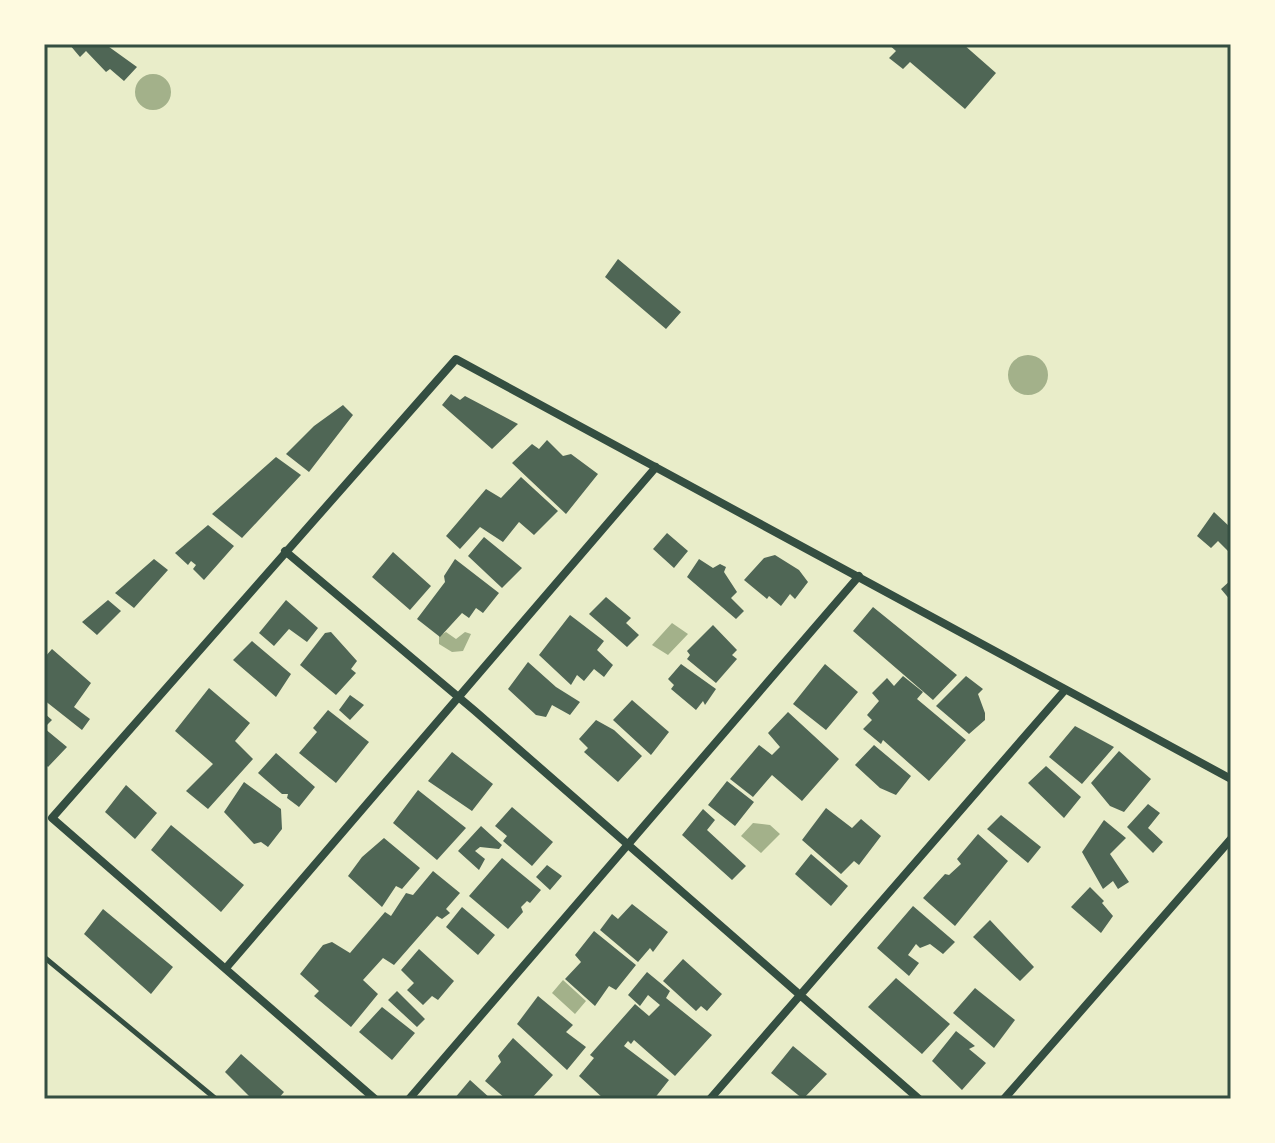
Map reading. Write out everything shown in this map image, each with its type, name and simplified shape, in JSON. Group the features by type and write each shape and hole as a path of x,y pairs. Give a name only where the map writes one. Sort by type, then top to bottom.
{"street":[{"path":"375,1099 52,818 456,359 1231,779"},
{"path":"226,968 456,695 656,467"},
{"path":"285,551 456,695 919,1099"},
{"path":"409,1099 859,576"},
{"path":"710,1099 1065,690"},
{"path":"1004,1099 1231,839"}],"path":[{"path":"44,957 216,1099"}],"shaded area":[{"path":"153,74 166,79 171,92 166,105 153,110 140,105 135,92 140,79"},
{"path":"1028,355 1042,361 1048,375 1042,389 1028,395 1014,389 1008,375 1014,361"},
{"path":"672,623 688,634 668,655 652,645"},
{"path":"446,632 456,639 465,632 471,634 463,651 452,652 439,644 439,636"},
{"path":"753,823 770,825 780,834 761,853 741,836"},
{"path":"563,980 586,1001 575,1014 552,993"}],"building":[{"path":"69,44 105,44 137,67 124,81 110,69 106,72 86,51 80,57"},
{"path":"888,44 963,44 996,73 965,109 910,62 903,69 889,58 896,51"},
{"path":"618,259 681,312 666,329 605,277"},
{"path":"451,394 460,400 465,396 518,424 492,449 442,405"},
{"path":"343,405 353,415 309,472 286,454 314,426"},
{"path":"547,440 563,456 571,454 598,474 566,514 512,463 532,444 539,449"},
{"path":"276,457 301,475 242,538 212,514"},
{"path":"521,477 558,511 534,535 519,522 503,542 480,527 460,549 446,536 486,489 501,498"},
{"path":"1214,512 1231,528 1231,554 1218,541 1211,548 1197,536"},
{"path":"208,525 234,546 204,580 193,569 196,565 191,561 188,565 175,553"},
{"path":"667,533 688,551 674,568 653,549"},
{"path":"484,537 522,568 502,588 468,556"},
{"path":"393,552 431,586 410,610 372,577"},
{"path":"775,555 799,570 808,582 795,599 790,594 781,606 744,580 764,558"},
{"path":"154,559 168,570 134,608 115,593"},
{"path":"455,559 499,593 483,613 476,608 469,618 462,613 440,637 417,619 445,582 444,576"},
{"path":"699,559 713,568 720,564 726,567 724,572 737,592 731,598 744,611 736,619 687,577"},
{"path":"1231,580 1231,601 1221,589"},
{"path":"606,597 631,618 626,623 639,635 627,647 589,614"},
{"path":"108,600 121,611 97,635 82,622"},
{"path":"286,600 318,628 307,642 289,629 274,646 259,633"},
{"path":"873,607 957,675 933,700 853,631"},
{"path":"570,615 604,641 597,650 613,665 604,677 594,669 584,681 577,675 571,685 539,655"},
{"path":"713,625 737,650 732,655 737,659 716,683 687,659 690,655 687,651"},
{"path":"331,632 357,661 351,669 356,673 336,695 300,665 325,633"},
{"path":"252,641 291,674 276,697 233,660"},
{"path":"52,649 91,683 74,707 90,719 82,730 44,700 44,658"},
{"path":"528,662 556,687 580,702 570,715 552,705 546,717 536,715 508,689"},
{"path":"681,664 716,689 705,705 703,701 696,710 671,689 674,685 668,679"},
{"path":"825,664 858,692 826,730 793,704"},
{"path":"903,676 923,692 917,699 966,740 929,781 883,740 881,744 863,729 872,720 867,715 879,701 872,693 887,678 894,686"},
{"path":"966,676 983,689 978,694 985,713 985,720 969,734 936,706"},
{"path":"209,688 250,723 235,741 253,759 208,809 186,791 213,764 175,731"},
{"path":"350,695 364,705 350,720 339,710"},
{"path":"632,700 669,732 651,755 613,720"},
{"path":"328,710 369,742 336,783 299,753 317,732 313,728"},
{"path":"788,712 839,759 802,801 772,775 753,797 730,779 759,745 772,755 780,747 768,733"},
{"path":"44,713 52,720 44,728"},
{"path":"596,720 614,730 642,756 618,782 584,752 588,748 579,739"},
{"path":"1075,726 1114,747 1082,784 1049,757"},
{"path":"44,728 67,747 48,767 44,763"},
{"path":"874,745 911,776 896,795 880,788 855,765"},
{"path":"1119,751 1151,779 1124,812 1110,806 1091,783"},
{"path":"452,752 493,784 472,811 428,781"},
{"path":"276,753 315,787 299,807 287,798 288,794 282,794 258,773"},
{"path":"1046,766 1081,797 1064,818 1028,783"},
{"path":"727,781 754,802 735,826 708,805"},
{"path":"244,782 281,809 282,829 268,847 261,842 254,844 224,812"},
{"path":"126,785 157,813 135,839 105,812"},
{"path":"418,790 466,828 437,860 393,823"},
{"path":"1148,804 1160,813 1148,828 1163,842 1153,853 1127,827"},
{"path":"512,807 553,842 532,866 503,841 507,836 495,826"},
{"path":"826,808 852,828 861,819 881,836 859,865 854,861 841,874 802,840"},
{"path":"703,809 715,820 707,830 746,866 732,880 682,835"},
{"path":"1001,815 1041,847 1028,863 987,829"},
{"path":"1104,820 1126,838 1110,854 1129,882 1118,889 1113,881 1103,889 1082,852"},
{"path":"171,825 244,885 221,912 151,850"},
{"path":"481,826 502,845 499,849 480,847 475,851 485,859 479,870 458,851"},
{"path":"978,834 1008,861 955,926 923,898 945,874 949,875 961,864 957,859"},
{"path":"384,838 420,868 402,889 396,886 382,907 348,876 362,857"},
{"path":"811,854 848,886 831,906 795,874"},
{"path":"502,858 541,890 530,903 527,901 521,907 523,912 508,929 469,896"},
{"path":"547,865 562,876 550,890 536,877"},
{"path":"433,871 460,893 446,909 450,913 442,919 437,916 394,965 383,958 363,980 378,994 351,1027 314,996 319,991 300,974 323,945 332,942 350,953 385,912 391,916 406,893 413,895"},
{"path":"1090,887 1113,916 1101,933 1071,907"},
{"path":"632,904 668,932 653,952 650,948 638,962 600,930 612,914 618,919"},
{"path":"913,906 955,942 943,954 930,944 920,948 916,944 908,955 919,963 909,976 877,948"},
{"path":"462,907 495,935 478,955 446,927"},
{"path":"103,909 173,967 151,994 84,934"},
{"path":"990,920 1034,967 1020,981 973,937"},
{"path":"594,931 636,965 616,990 609,986 595,1006 565,979 581,962 575,955"},
{"path":"419,949 454,981 438,1000 432,996 423,1005 407,990 414,983 401,970"},
{"path":"683,959 722,994 707,1011 701,1006 696,1011 663,981"},
{"path":"647,972 670,991 666,998 712,1035 675,1076 634,1040 631,1044 628,1041 624,1046 669,1080 654,1099 604,1099 579,1076 594,1058 590,1055 635,1004 649,1016 660,1005 648,995 640,1006 628,995"},
{"path":"896,978 950,1024 922,1054 868,1007"},
{"path":"975,988 1015,1020 994,1048 953,1013"},
{"path":"397,991 425,1019 417,1027 388,1000"},
{"path":"538,996 573,1025 566,1032 586,1047 567,1070 517,1024"},
{"path":"382,1007 415,1033 392,1060 359,1032"},
{"path":"956,1031 975,1046 969,1049 986,1063 962,1090 932,1061"},
{"path":"513,1038 553,1075 531,1099 506,1099 485,1081 501,1062 498,1056"},
{"path":"793,1046 827,1074 803,1099 771,1073"},
{"path":"241,1054 284,1092 278,1099 252,1099 225,1072"},
{"path":"470,1080 491,1099 454,1099"}]}
